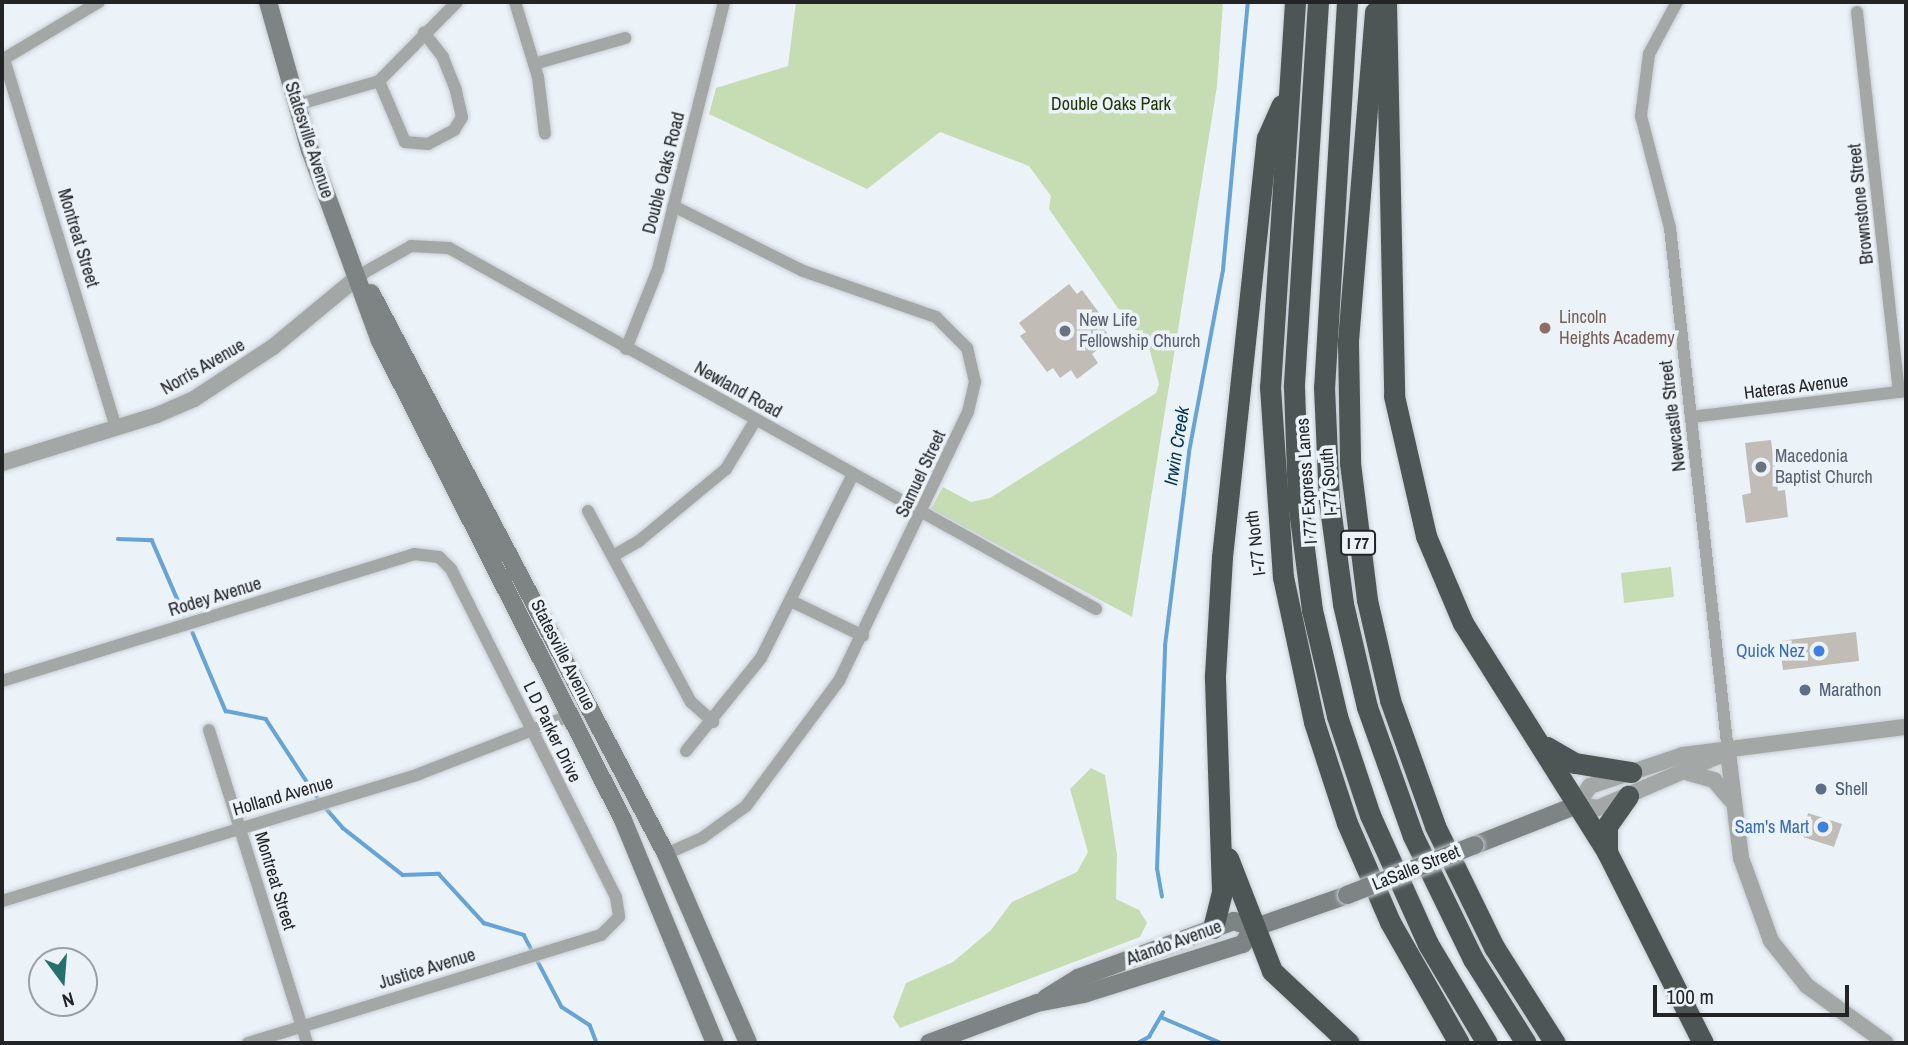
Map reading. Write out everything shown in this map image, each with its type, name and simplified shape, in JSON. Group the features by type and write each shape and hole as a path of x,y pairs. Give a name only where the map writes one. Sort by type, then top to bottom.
{"highway":[{"name":"I-77 North","path":"1295,2 1270,387 1274,505 1289,614 1314,722 1347,823 1396,933 1459,1043"},
{"name":"I 77 Express Lanes","path":"1318,2 1294,387 1298,502 1312,610 1337,716 1378,837 1428,944 1487,1043"},
{"name":"I 77 Express Lanes","path":"1347,2 1324,376 1329,500 1343,604 1374,729 1413,835 1468,949 1526,1043"},
{"name":"I-77 South","path":"1376,2 1348,354 1350,463 1367,600 1390,700 1435,826 1494,947 1555,1043"},
{"path":"1387,2 1392,366 1398,424 1413,493 1444,581 1475,643 1543,745 1607,852 1703,1043"},
{"path":"1213,928 1221,900 1223,843 1215,748 1222,557 1267,138 1289,91"},
{"path":"1543,745 1575,763 1631,772"},
{"path":"1607,852 1607,825 1628,796"},
{"path":"1223,843 1253,929 1277,977 1349,1043"}],"main road":[{"name":"Statesville Avenue","path":"268,2 296,105 360,275 380,341 571,715 657,893 715,1043"},
{"name":"Statesville Avenue","path":"360,275 392,324 666,854 748,1043"},
{"name":"LaSalle Street","path":"1253,929 1577,805"},
{"name":"Atando Avenue","path":"929,1043 1037,1003 1084,994 1243,944 1253,929 1234,921 1213,928 1078,978 1037,1003"}],"street":[{"path":"3,59 99,2"},
{"path":"296,105 379,81 457,2"},
{"path":"515,2 534,64 545,134"},
{"name":"Double Oaks Road","path":"626,349 653,285 724,2"},
{"name":"Newcastle Street","path":"1677,2 1649,54 1640,116 1668,215 1728,752"},
{"name":"Brownstone Street","path":"1857,12 1903,391"},
{"path":"379,81 405,142 428,144 454,130 462,117 456,90 443,57 424,33"},
{"path":"534,64 625,38"},
{"name":"Montreat Street","path":"3,59 116,427"},
{"name":"Samuel Street","path":"666,854 702,838 764,786 839,681 922,512 974,396 973,364 962,340 936,317 803,271 673,206"},
{"name":"Newland Road","path":"360,275 420,244 449,248 755,421 1097,609"},
{"name":"Norris Avenue","path":"2,463 157,415 228,378 329,306 360,275"},
{"name":"Hateras Avenue","path":"1691,417 1903,391"},
{"path":"613,556 639,541 726,469 755,421"},
{"path":"686,751 713,723 761,658 853,474"},
{"path":"589,511 691,702 713,723"},
{"name":"Rodey Avenue","path":"2,681 414,554 439,557"},
{"name":"L D Parker Drive","path":"439,557 452,569 616,897 620,909 615,925"},
{"path":"791,601 863,636"},
{"name":"Holland Avenue","path":"2,901 419,774 571,715"},
{"name":"LaSalle Street","path":"1728,752 1689,773 1598,808 1577,805 1590,786 1683,755 1728,752 1906,727"},
{"name":"Montreat Street","path":"209,730 307,1043"},
{"path":"1728,752 1733,804 1746,882 1770,941 1807,986 1886,1043"},
{"path":"1689,773 1716,780 1733,804"},
{"name":"Justice Avenue","path":"248,1043 601,935 615,925"}],"green space":[{"name":"Double Oaks Park","path":"796,2 1223,2 1217,86 1132,617 931,509 943,487 971,502 990,498 1156,393 1159,384 1146,337 1131,327 1049,209 1051,196 1029,166 940,132 867,189 709,114 716,88 788,66"},
{"path":"1671,567 1674,597 1624,603 1621,573"},
{"path":"1091,768 1105,775 1117,855 1116,899 1139,910 1147,923 1140,937 900,1028 893,1017 906,983 953,962 991,930 1012,902 1077,872 1088,852 1070,789"}],"building":[{"name":"New Life Fellowship Church","path":"1069,284 1077,294 1082,290 1109,326 1104,329 1112,339 1092,354 1098,363 1077,379 1071,370 1060,378 1053,368 1047,372 1020,336 1026,332 1019,323"},
{"name":"Macedonia Baptist Church","path":"1771,440 1778,491 1785,490 1788,517 1746,523 1742,495 1751,493 1745,443"},
{"name":"Quick Nez","path":"1856,632 1859,661 1783,670 1779,641"},
{"name":"Sam's Mart","path":"1808,813 1842,824 1834,847 1803,837"}],"waterway":[{"name":"Irwin Creek","path":"1162,897 1157,869 1165,646 1189,452 1223,270 1248,2"},
{"path":"118,539 152,540 184,614"},
{"path":"193,633 226,711 266,719 319,800"},
{"path":"324,806 343,828 403,875 439,874 484,923 524,935 562,1007 590,1025 597,1043"},
{"name":"Irwin Creek","path":"1138,1043 1149,1037 1163,1013"},
{"path":"1163,1018 1221,1043"}],"place":[{"name":"Lincoln Heights Academy","path":"1545,328"},
{"name":"New Life Fellowship Church","path":"1065,331"},
{"name":"Macedonia Baptist Church","path":"1761,467"},
{"name":"Quick Nez","path":"1819,651"},
{"name":"Marathon","path":"1805,690"},
{"name":"Shell","path":"1821,789"},
{"name":"Sam's Mart","path":"1823,827"}]}
